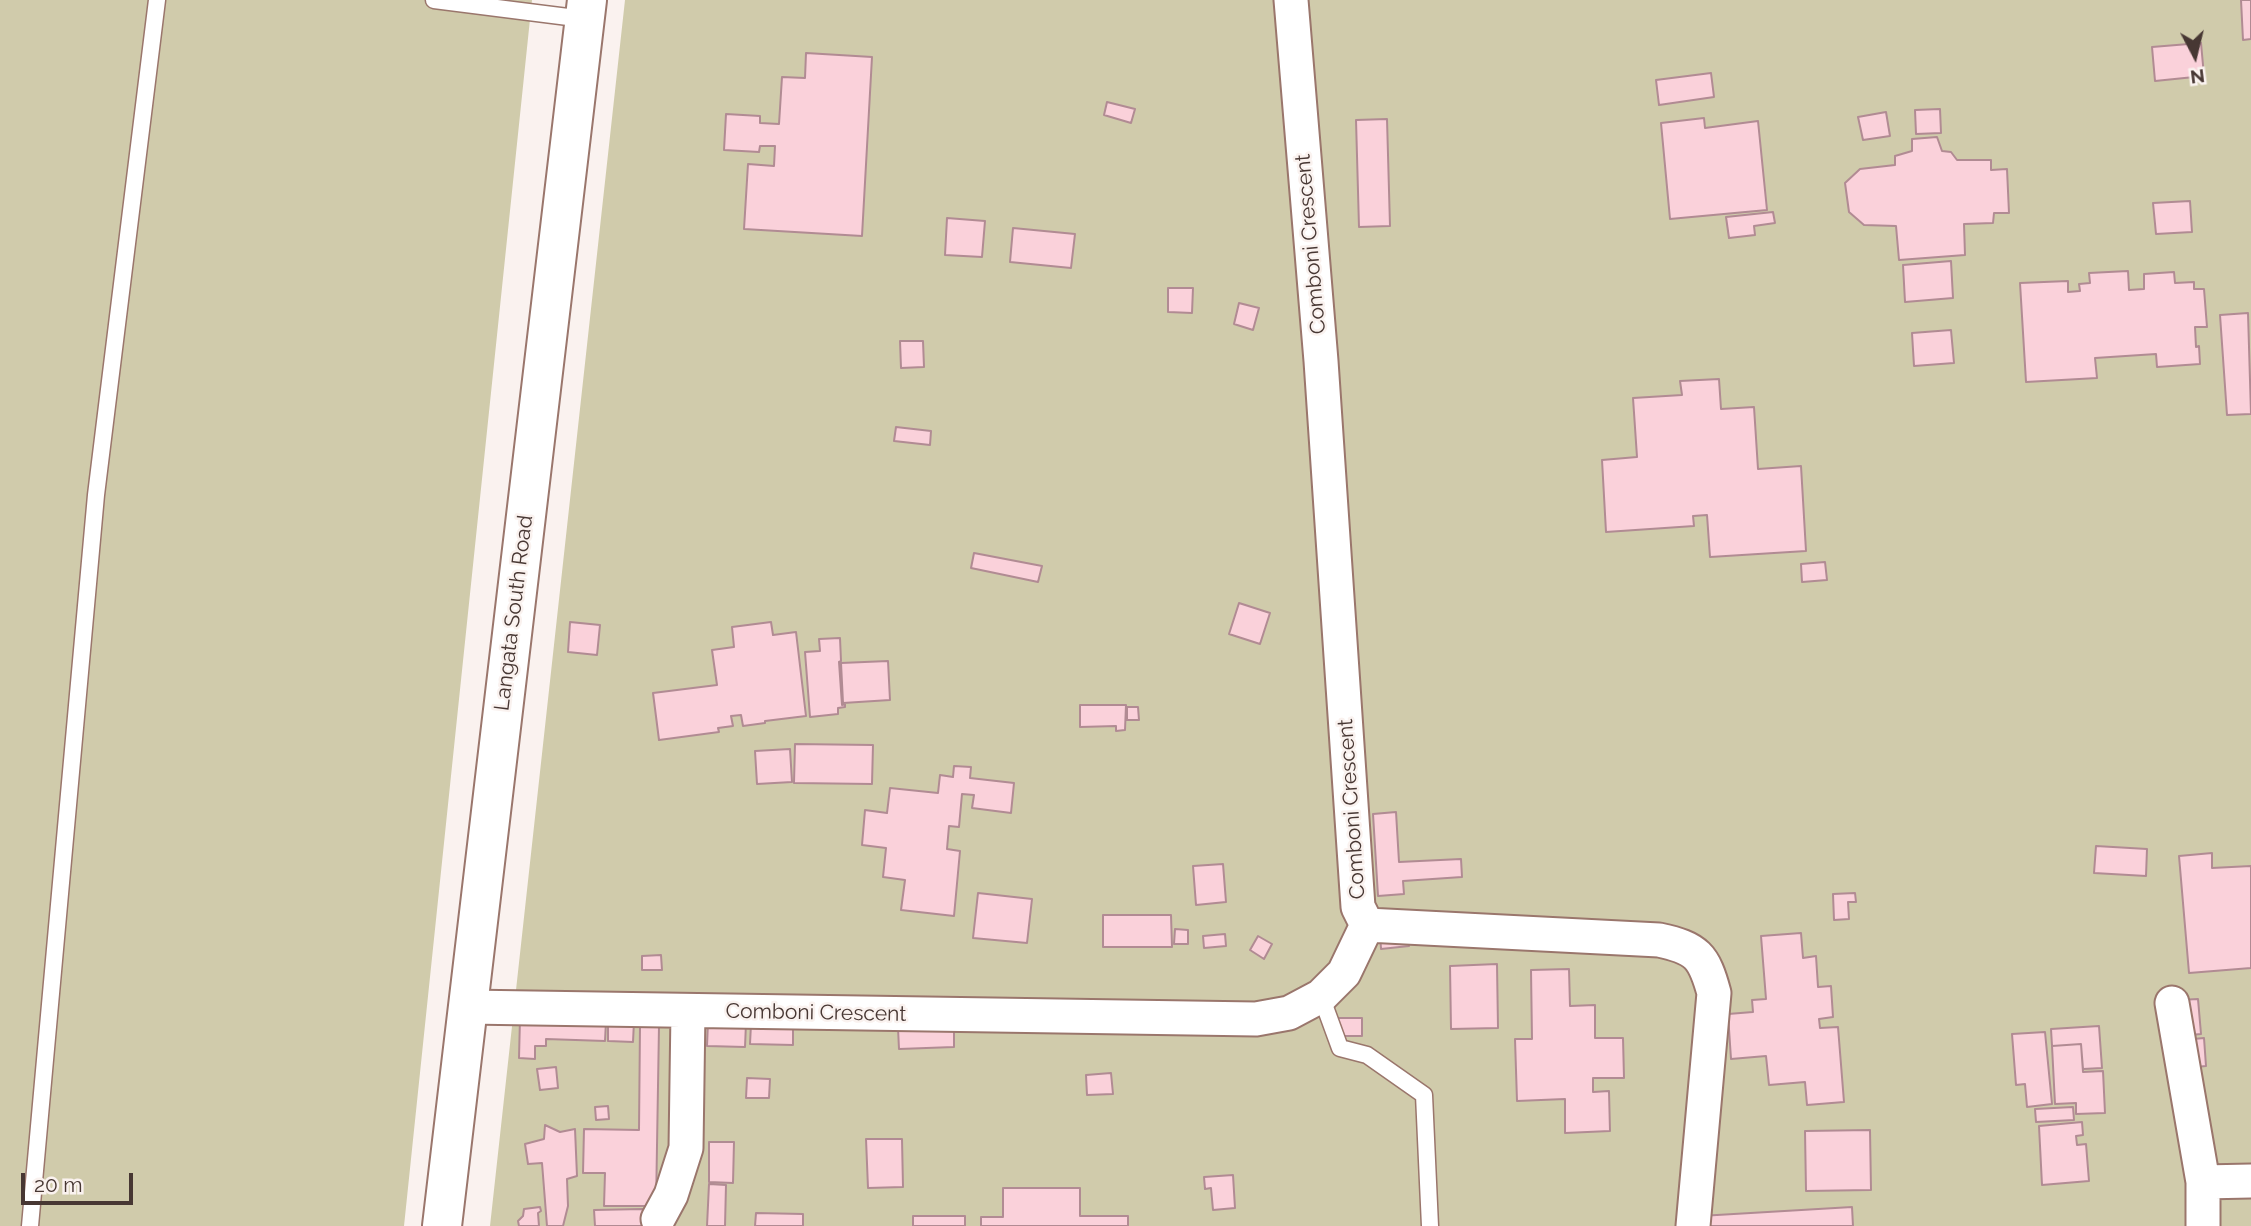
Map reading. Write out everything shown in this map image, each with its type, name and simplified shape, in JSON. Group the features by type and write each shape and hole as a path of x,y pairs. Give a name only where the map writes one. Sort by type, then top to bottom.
{"street":[{"name":"Comboni Crescent","path":"467,1007 1256,1018 1289,1013 1321,996 1344,973 1367,925 1358,907 1321,361 1291,0"},
{"name":"Langata South Road","path":"442,1226 586,10"},
{"path":"1367,925 1659,940 1683,945 1699,957 1708,969 1714,993 1693,1226"},
{"path":"2172,1003 2203,1182 2203,1226"},
{"path":"658,1219 671,1195 686,1148 688,1011"},
{"path":"2203,1182 2251,1181"}],"lane":[{"path":"30,1226 96,495 157,0"},
{"path":"434,0 586,10"},
{"path":"1321,996 1340,1048 1367,1055 1424,1095 1430,1226"}],"shaded area":[{"path":"0,0 532,0 404,1226 0,1226"},
{"path":"625,0 2251,0 2251,1226 490,1226"}],"building":[{"path":"2241,0 2251,0 2251,39 2243,40"},
{"path":"2201,43 2204,76 2155,81 2152,47"},
{"path":"806,53 872,57 862,236 744,229 748,164 774,166 775,146 760,146 759,152 724,150 726,114 760,116 760,123 779,124 782,77 805,78"},
{"path":"1711,73 1714,97 1659,105 1656,80"},
{"path":"1107,102 1135,109 1131,123 1104,115"},
{"path":"1940,109 1941,133 1916,134 1915,110"},
{"path":"1886,112 1890,136 1863,140 1858,117"},
{"path":"1704,118 1705,128 1758,121 1767,210 1670,219 1661,123"},
{"path":"1387,119 1390,226 1359,227 1356,120"},
{"path":"1937,137 1942,151 1951,152 1957,160 1991,160 1991,170 2007,169 2009,213 1994,213 1993,223 1964,224 1965,255 1899,260 1896,226 1864,225 1849,212 1845,183 1860,169 1895,165 1895,156 1912,151 1912,139"},
{"path":"2190,201 2192,232 2156,234 2153,203"},
{"path":"1773,212 1775,223 1754,226 1755,235 1729,238 1726,217"},
{"path":"947,218 985,221 982,257 945,255"},
{"path":"1013,228 1075,234 1071,268 1010,262"},
{"path":"1951,261 1953,298 1905,302 1903,265"},
{"path":"2128,271 2129,290 2144,289 2144,274 2174,272 2175,283 2194,282 2194,289 2204,289 2207,327 2195,327 2200,364 2157,367 2156,354 2095,358 2097,378 2026,382 2020,283 2068,281 2068,292 2080,291 2079,284 2090,283 2089,273"},
{"path":"1168,288 1193,288 1192,313 1168,312"},
{"path":"1239,303 1259,308 1253,330 1234,324"},
{"path":"2248,313 2251,414 2227,415 2220,315"},
{"path":"1951,330 1954,363 1914,366 1912,333"},
{"path":"900,341 923,341 924,367 901,368"},
{"path":"1719,379 1721,409 1754,407 1758,469 1801,466 1806,551 1710,557 1707,515 1693,516 1694,526 1606,532 1602,460 1637,457 1633,398 1682,395 1680,381"},
{"path":"896,427 931,431 930,445 894,441"},
{"path":"974,553 1042,566 1038,582 971,568"},
{"path":"1825,562 1827,580 1802,582 1801,564"},
{"path":"1239,603 1270,613 1260,644 1229,634"},
{"path":"570,622 600,625 597,655 568,652"},
{"path":"771,622 773,635 796,632 806,716 743,726 741,715 731,716 733,726 718,728 719,732 659,740 653,693 717,685 712,650 734,647 732,627"},
{"path":"840,638 842,705 845,704 845,707 838,708 838,714 810,717 805,652 820,651 819,639"},
{"path":"888,661 890,700 843,703 841,663"},
{"path":"1080,705 1126,705 1125,730 1116,731 1116,726 1080,727"},
{"path":"1127,707 1138,707 1139,720 1127,720"},
{"path":"795,744 873,745 872,784 794,783"},
{"path":"790,749 792,782 757,784 755,751"},
{"path":"954,766 971,767 970,778 1014,783 1011,813 972,808 974,795 962,794 959,827 949,826 947,849 960,851 954,916 901,910 905,880 883,877 886,848 862,845 865,810 887,813 890,788 938,793 940,775 953,777"},
{"path":"1396,812 1399,862 1461,859 1462,877 1403,881 1404,894 1378,896 1373,814"},
{"path":"2096,846 2147,849 2146,876 2094,873"},
{"path":"2212,853 2212,868 2251,866 2251,968 2189,973 2179,856"},
{"path":"1223,864 1226,902 1196,905 1193,866"},
{"path":"978,893 1032,899 1027,943 973,938"},
{"path":"1855,893 1856,902 1848,902 1849,919 1834,920 1833,894"},
{"path":"1103,915 1171,915 1172,947 1103,947"},
{"path":"1175,929 1188,930 1188,944 1174,944"},
{"path":"1407,929 1409,946 1381,949 1380,932"},
{"path":"1801,933 1803,958 1816,956 1818,987 1831,986 1833,1017 1819,1019 1820,1028 1838,1027 1844,1102 1807,1105 1805,1082 1769,1085 1766,1056 1731,1059 1728,1014 1753,1012 1752,1000 1766,999 1761,936"},
{"path":"1225,934 1226,946 1204,948 1203,936"},
{"path":"1258,936 1272,944 1264,959 1250,950"},
{"path":"661,955 662,970 642,970 642,956"},
{"path":"1497,964 1498,1028 1451,1029 1450,966"},
{"path":"1569,969 1570,1006 1595,1005 1595,1038 1623,1038 1624,1078 1593,1078 1593,1092 1609,1091 1610,1131 1565,1133 1565,1099 1517,1101 1515,1039 1532,1039 1531,970"},
{"path":"2198,999 2201,1034 2180,1036 2179,1000"},
{"path":"520,1018 606,1021 605,1041 546,1039 546,1046 535,1046 535,1059 519,1058"},
{"path":"1338,1018 1362,1018 1362,1036 1338,1036"},
{"path":"608,1021 634,1021 633,1042 608,1041"},
{"path":"708,1022 746,1023 745,1047 707,1046"},
{"path":"751,1024 793,1025 793,1045 750,1044"},
{"path":"640,1025 659,1026 656,1206 604,1206 605,1173 583,1173 584,1129 639,1130"},
{"path":"954,1026 954,1047 899,1049 898,1028"},
{"path":"2099,1026 2102,1068 2083,1069 2081,1044 2052,1046 2051,1029"},
{"path":"2045,1032 2052,1104 2027,1107 2025,1084 2016,1085 2012,1034"},
{"path":"2204,1038 2206,1066 2186,1068 2183,1040"},
{"path":"2081,1044 2083,1072 2103,1071 2105,1113 2076,1114 2076,1103 2055,1104 2052,1046"},
{"path":"556,1067 558,1088 540,1090 537,1069"},
{"path":"1111,1073 1113,1094 1087,1095 1086,1075"},
{"path":"747,1078 770,1079 769,1098 746,1098"},
{"path":"608,1106 609,1119 596,1120 595,1107"},
{"path":"2073,1107 2074,1120 2036,1122 2035,1109"},
{"path":"2082,1122 2083,1135 2076,1136 2077,1145 2086,1144 2089,1181 2042,1185 2039,1126"},
{"path":"545,1125 560,1132 575,1129 577,1176 567,1179 568,1206 563,1226 547,1226 542,1163 528,1164 525,1144 544,1139"},
{"path":"1870,1130 1871,1190 1806,1191 1805,1131"},
{"path":"866,1139 902,1139 903,1187 868,1188"},
{"path":"709,1142 734,1142 733,1183 709,1182"},
{"path":"1233,1175 1235,1208 1213,1210 1211,1188 1205,1189 1204,1177"},
{"path":"709,1184 726,1185 725,1226 707,1226"},
{"path":"1003,1188 1080,1188 1080,1216 1128,1216 1128,1226 981,1226 981,1217 1003,1217"},
{"path":"540,1207 539,1226 519,1226 518,1221 523,1216 524,1209"},
{"path":"1852,1207 1853,1226 1701,1226 1700,1216"},
{"path":"643,1209 643,1226 595,1226 594,1210"},
{"path":"756,1213 803,1214 803,1226 755,1226"},
{"path":"913,1216 965,1216 965,1226 913,1226"}]}
